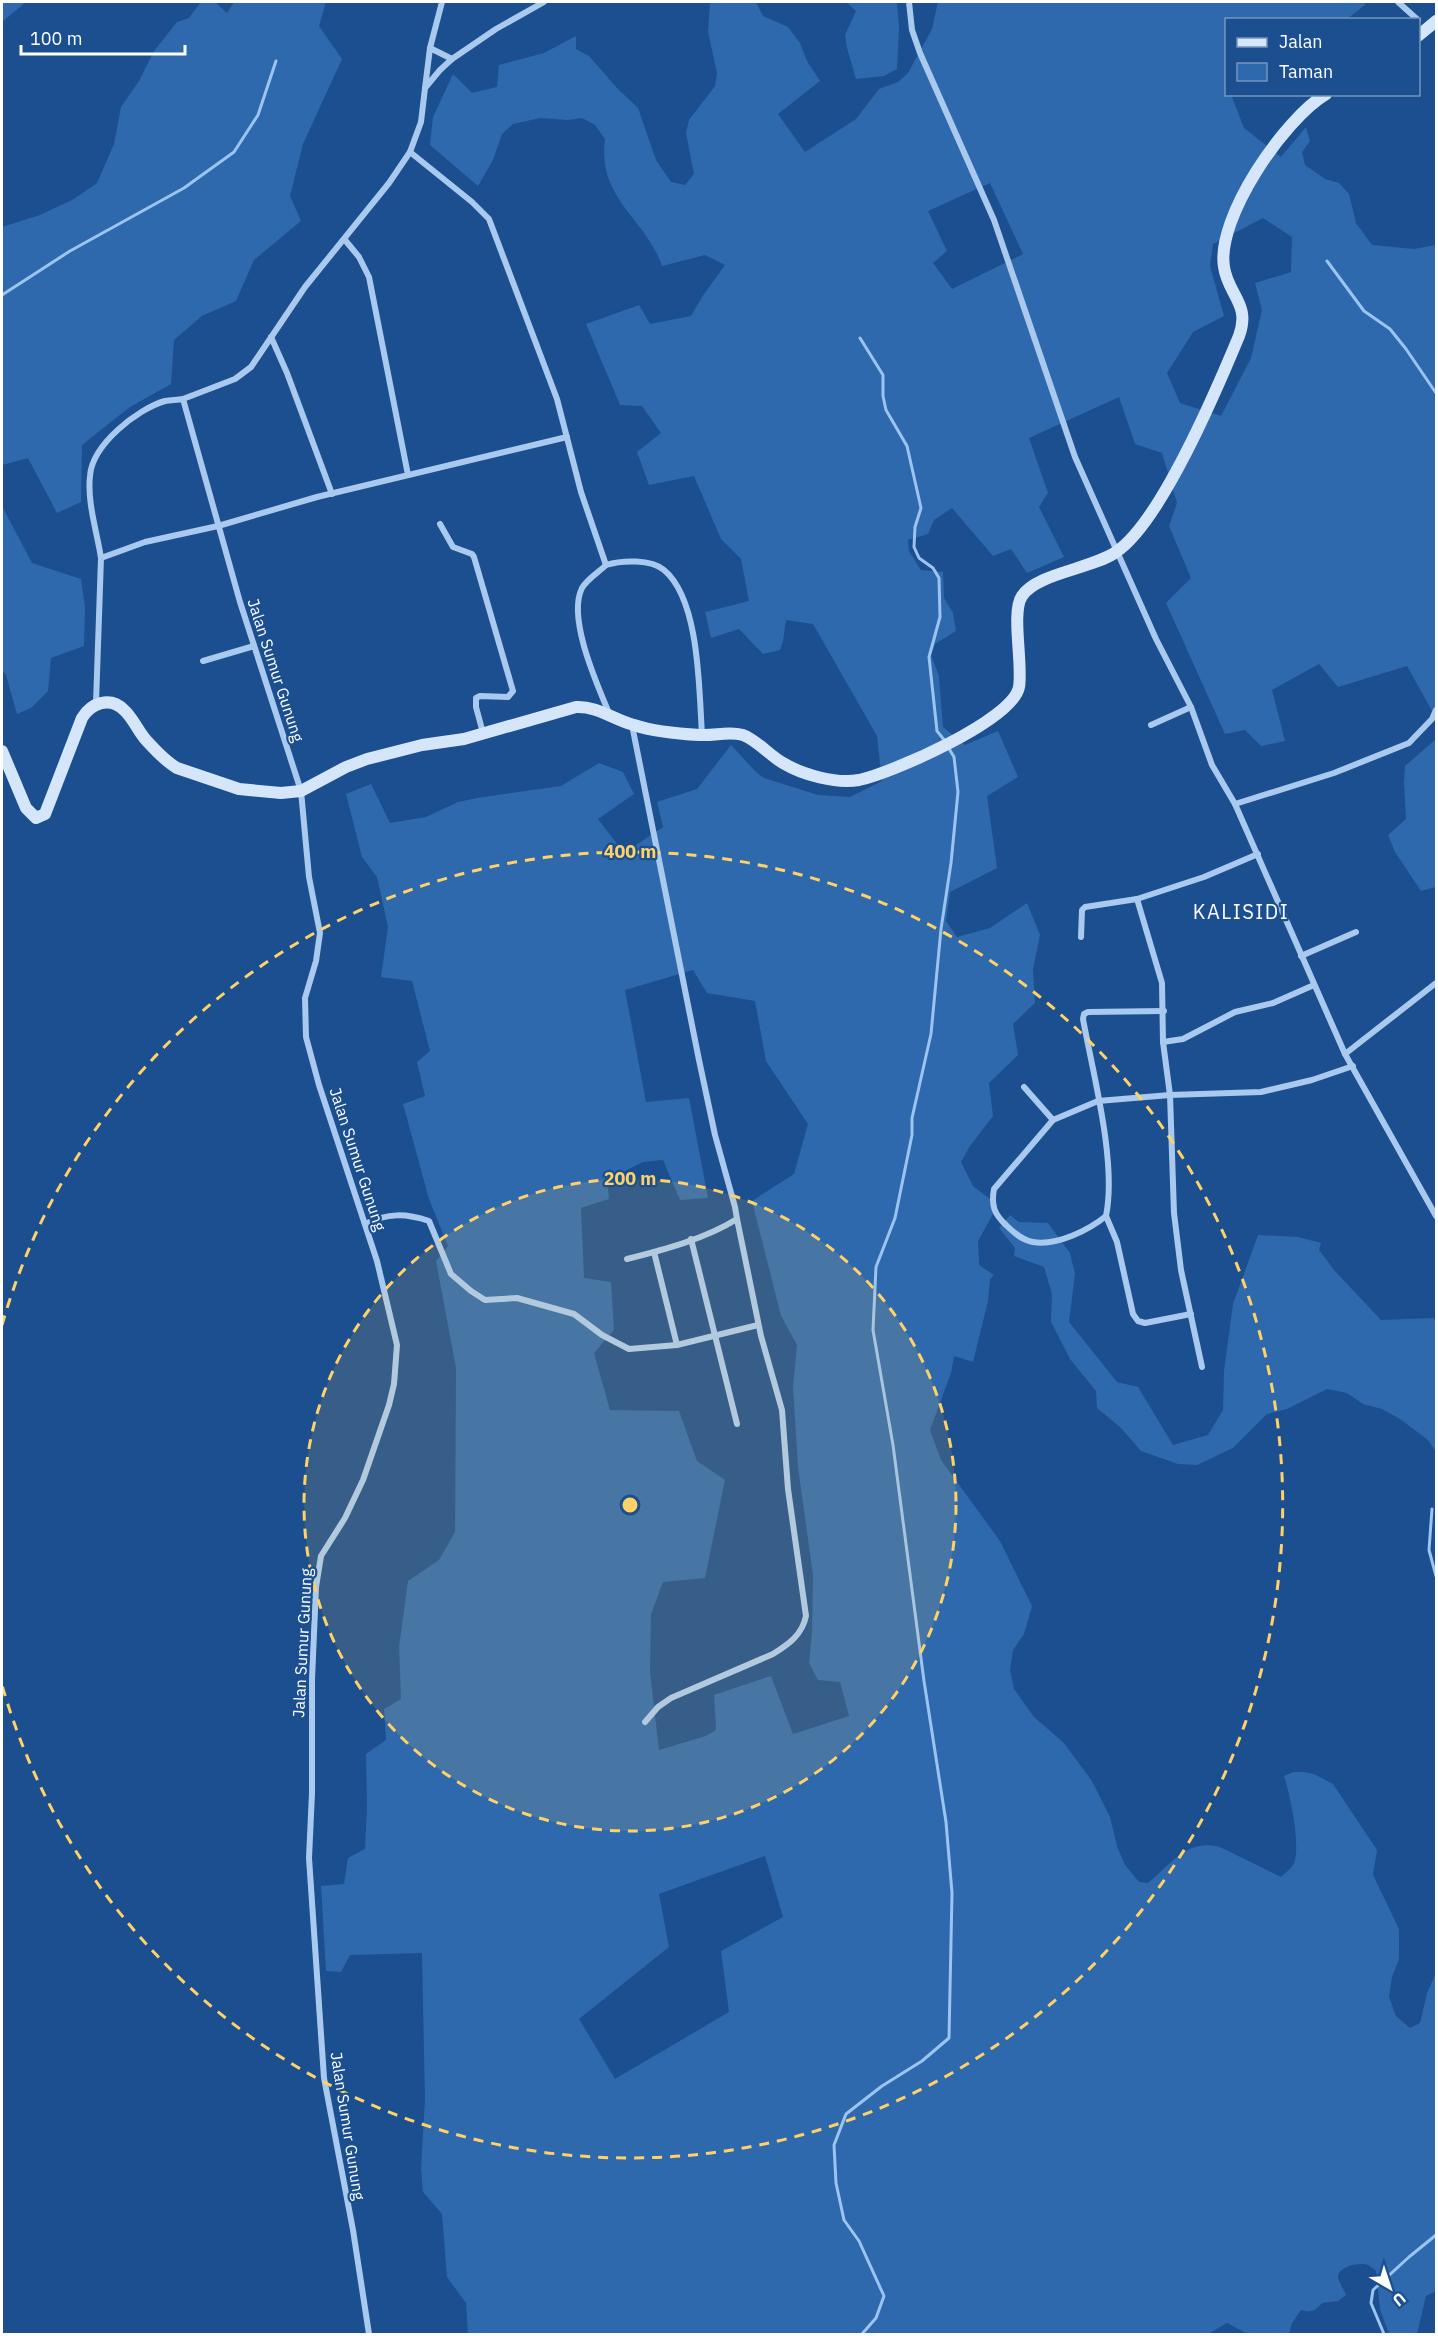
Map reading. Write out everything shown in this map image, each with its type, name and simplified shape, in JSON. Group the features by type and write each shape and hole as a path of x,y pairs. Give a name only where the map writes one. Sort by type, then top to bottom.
{"street":[{"path":"96,703 101,558 91,495 90,475 94,457 110,437 127,422 164,402 183,399 235,379 251,367 305,288 345,240 410,152 421,122 430,48 442,2"},
{"path":"425,88 452,59 496,28 544,2"},
{"path":"909,2 912,30 920,53 994,220 1075,457 1156,639 1191,707 1212,765 1235,804 1258,854 1345,1054 1411,1175 1437,1216"},
{"path":"1398,2 1416,18"},
{"path":"430,48 452,59"},
{"path":"2,751 26,808 32,817 40,818 50,804 82,718 87,710 96,703 114,703 124,709 146,739 169,763 177,768 239,789 281,793 301,791 346,767 367,759 422,745 464,739 576,707 585,707 609,714 633,725 702,735 729,732 739,734 750,738 783,763 841,782 885,773 962,738 1005,707 1017,693 1020,678 1018,612 1023,595 1050,578 1102,560 1117,552 1140,529 1161,498 1217,386 1244,320 1242,310 1226,277 1223,252 1226,237 1249,183 1284,131 1308,107 1323,96"},
{"path":"410,152 472,202 489,219 557,399 581,492 606,565"},
{"path":"345,240 359,257 369,277 408,475"},
{"path":"271,337 333,494"},
{"name":"Jalan Sumur Gunung","path":"183,399 254,646 301,791 309,877 320,933 316,961 305,998 306,1037 319,1085 377,1261 397,1345 397,1364 389,1405 363,1480 345,1518 321,1556 316,1587 312,1679 312,1792 309,1858 324,2078 369,2334"},
{"path":"101,558 145,542 218,526 333,494 567,437"},
{"path":"440,524 453,548 472,554 474,557 513,691 508,697 480,696 476,698 483,733"},
{"path":"609,714 589,665 577,604 583,586 606,565 616,562 643,563 662,568 674,580 690,617 702,735"},
{"path":"203,661 254,646"},
{"path":"1151,725 1191,707"},
{"path":"1235,804 1334,773 1409,743 1432,719 1437,710"},
{"path":"633,725 701,1071 715,1135 735,1207 758,1324 782,1410 788,1489 806,1616 804,1628 789,1644 773,1654 671,1698 658,1707 645,1722"},
{"path":"1081,937 1082,910 1086,907 1137,899 1204,877 1258,854"},
{"path":"1137,899 1162,983 1163,1042 1170,1095 1174,1214 1181,1270 1202,1367"},
{"path":"1301,956 1356,932"},
{"path":"1345,1054 1437,983"},
{"path":"1163,1042 1183,1039 1234,1012 1273,1004 1314,985"},
{"path":"1164,1011 1088,1012 1084,1014 1083,1019 1108,1166 1106,1216 1117,1242 1133,1314 1138,1322 1152,1322 1191,1314"},
{"path":"1106,1216 1062,1239 1033,1242 1017,1236 998,1218 992,1199 994,1189 1053,1119 1098,1101 1170,1095 1261,1092 1312,1080 1353,1066"},
{"path":"1024,1087 1053,1119"},
{"path":"364,1224 392,1214 412,1215 429,1221 451,1274 485,1300 517,1298 574,1314 602,1335 629,1349 677,1345 758,1324"},
{"path":"627,1259 723,1228 737,1219"},
{"path":"691,1239 737,1424"},
{"path":"654,1252 677,1345"}],"green space":[{"path":"2,2 26,2 2,22"},
{"path":"201,2 215,2 227,13 234,2 326,2 319,26 342,59 303,144 290,196 301,221 254,260 236,301 202,316 174,340 171,384 130,407 82,445 81,502 57,513 28,458 2,465 2,227 40,215 74,199 97,183 114,144 121,107 139,81 154,51 177,22 189,18"},
{"path":"710,2 756,2 763,16 788,27 800,43 807,61 820,81 778,114 805,152 856,119 879,89 898,82 908,73 932,29 938,2 1362,2 1366,4 1348,18 1225,18 1225,96 1233,96 1244,128 1281,157 1306,127 1310,141 1302,152 1305,165 1325,179 1339,183 1349,194 1356,223 1372,245 1414,249 1436,245 1436,718 1407,666 1338,687 1319,664 1272,690 1285,741 1261,746 1245,730 1225,734 1166,603 1191,578 1169,526 1177,503 1162,453 1135,444 1119,397 1029,438 1048,493 1039,507 1064,557 1027,573 1011,549 993,556 952,508 934,520 928,534 908,540 909,551 921,570 943,572 944,598 953,613 956,631 935,644 931,655 939,676 943,727 965,745 998,731 1018,777 987,796 997,868 950,892 946,921 957,937 990,928 1027,903 1040,935 1033,969 1035,1003 1013,1024 1018,1055 989,1083 993,1116 961,1162 973,1186 998,1205 978,1241 979,1265 994,1275 990,1279 988,1301 973,1362 954,1356 951,1373 930,1430 941,1460 1000,1541 1032,1606 1024,1634 1013,1650 1010,1670 1014,1689 1034,1717 1064,1743 1092,1781 1110,1817 1117,1846 1125,1865 1139,1882 1148,1883 1180,1854 1189,1849 1208,1845 1220,1847 1281,1877 1293,1865 1296,1855 1294,1820 1284,1776 1293,1772 1314,1774 1333,1784 1377,1850 1373,1875 1399,1929 1399,1959 1392,1977 1389,1997 1396,2016 1410,2028 1420,2023 1427,1993 1436,1973 1436,2291 1426,2296 1417,2334 1389,2334 1380,2309 1376,2271 1368,2265 1360,2264 1350,2266 1339,2273 1338,2277 1346,2295 1338,2301 1322,2303 1313,2311 1301,2310 1292,2323 1289,2334 1248,2334 1227,2323 1208,2334 468,2334 466,2303 447,2277 442,2214 423,2192 421,2169 425,2099 422,1953 350,1955 341,1972 326,1971 321,1886 344,1884 348,1858 365,1849 366,1754 386,1740 384,1709 401,1699 399,1647 408,1581 439,1560 455,1532 456,1368 436,1261 448,1246 429,1199 403,1104 425,1096 417,1062 430,1051 412,981 381,977 388,927 377,877 362,857 346,794 371,784 390,823 426,817 458,802 561,786 599,763 623,772 634,794 598,819 624,853 663,827 657,802 697,789 731,745 764,778 818,795 850,797 882,781 877,736 813,624 786,620 780,650 763,654 739,629 711,638 705,612 749,601 741,559 721,539 694,476 649,485 637,452 661,433 642,406 620,405 586,324 639,305 650,324 691,316 725,265 705,255 662,266 645,234 615,193 604,160 605,139 595,125 582,118 568,120 540,118 513,124 502,134 493,160 478,186 430,145 433,117 453,74 472,93 497,87 499,65 544,53 576,36 576,49 589,56 638,108 656,160 671,182 685,185 694,174 686,133 689,120 715,86 717,73 708,32","holes":["990,183 1023,254 952,289 933,263 947,251 928,211","1263,218 1292,237 1291,272 1255,283 1262,310 1251,358 1221,416 1180,403 1167,373 1193,332 1224,316 1210,266 1213,244","693,970 707,993 755,1001 766,1061 808,1124 794,1174 752,1201 781,1316 797,1345 793,1387 798,1467 813,1575 809,1663 818,1680 840,1682 849,1716 793,1734 771,1676 714,1695 716,1730 706,1736 659,1750 650,1672 651,1614 663,1582 705,1578 725,1480 697,1461 679,1411 610,1410 594,1353 614,1330 611,1282 584,1278 581,1208 609,1199 607,1180 643,1162 663,1160 680,1200 708,1198 689,1098 646,1102 625,990","765,1856 783,1917 721,1951 729,2012 615,2079 579,2019 669,1947 659,1894"]},
{"path":"846,2 897,2 899,29 897,69 884,76 856,79 845,35 856,11"},
{"path":"2,506 32,563 81,579 85,607 84,646 51,658 48,691 31,708 17,714 6,675 2,670"},
{"path":"1436,739 1436,887 1421,891 1395,852 1388,835 1406,819 1405,766"},
{"path":"1010,1215 1019,1222 1048,1223 1070,1253 1075,1274 1069,1322 1117,1382 1138,1387 1173,1445 1208,1435 1223,1410 1224,1371 1233,1304 1258,1235 1298,1237 1321,1243 1319,1250 1334,1270 1381,1320 1433,1318 1436,1321 1436,1452 1428,1440 1400,1419 1382,1409 1363,1404 1347,1393 1327,1389 1287,1409 1267,1414 1233,1448 1197,1465 1178,1464 1141,1451 1121,1428 1097,1408 1096,1391 1070,1359 1051,1322 1052,1294 1044,1267 1014,1256 1015,1248 999,1228"}],"waterway":[{"path":"2,295 70,251 184,188 234,152 258,115 276,61"},
{"path":"1327,261 1364,311 1390,329 1436,393"},
{"path":"860,338 883,375 886,410 907,446 921,508 915,527 914,547 919,558 933,568 939,578 940,617 929,657 937,731 945,741"},
{"path":"862,2334 876,2318 884,2296 859,2241 844,2220 836,2183 834,2145 846,2114 882,2086 922,2061 949,2038 952,1893 946,1822 924,1681 893,1445 873,1330 876,1267 895,1218 912,1135 912,1118 931,1034 958,792 954,757 948,747"},
{"path":"1432,1509 1429,1550 1436,1576"},
{"path":"1384,2334 1371,2303 1373,2290 1436,2235"}],"district":[{"name":"KALISIDI","path":"1241,912"}]}
